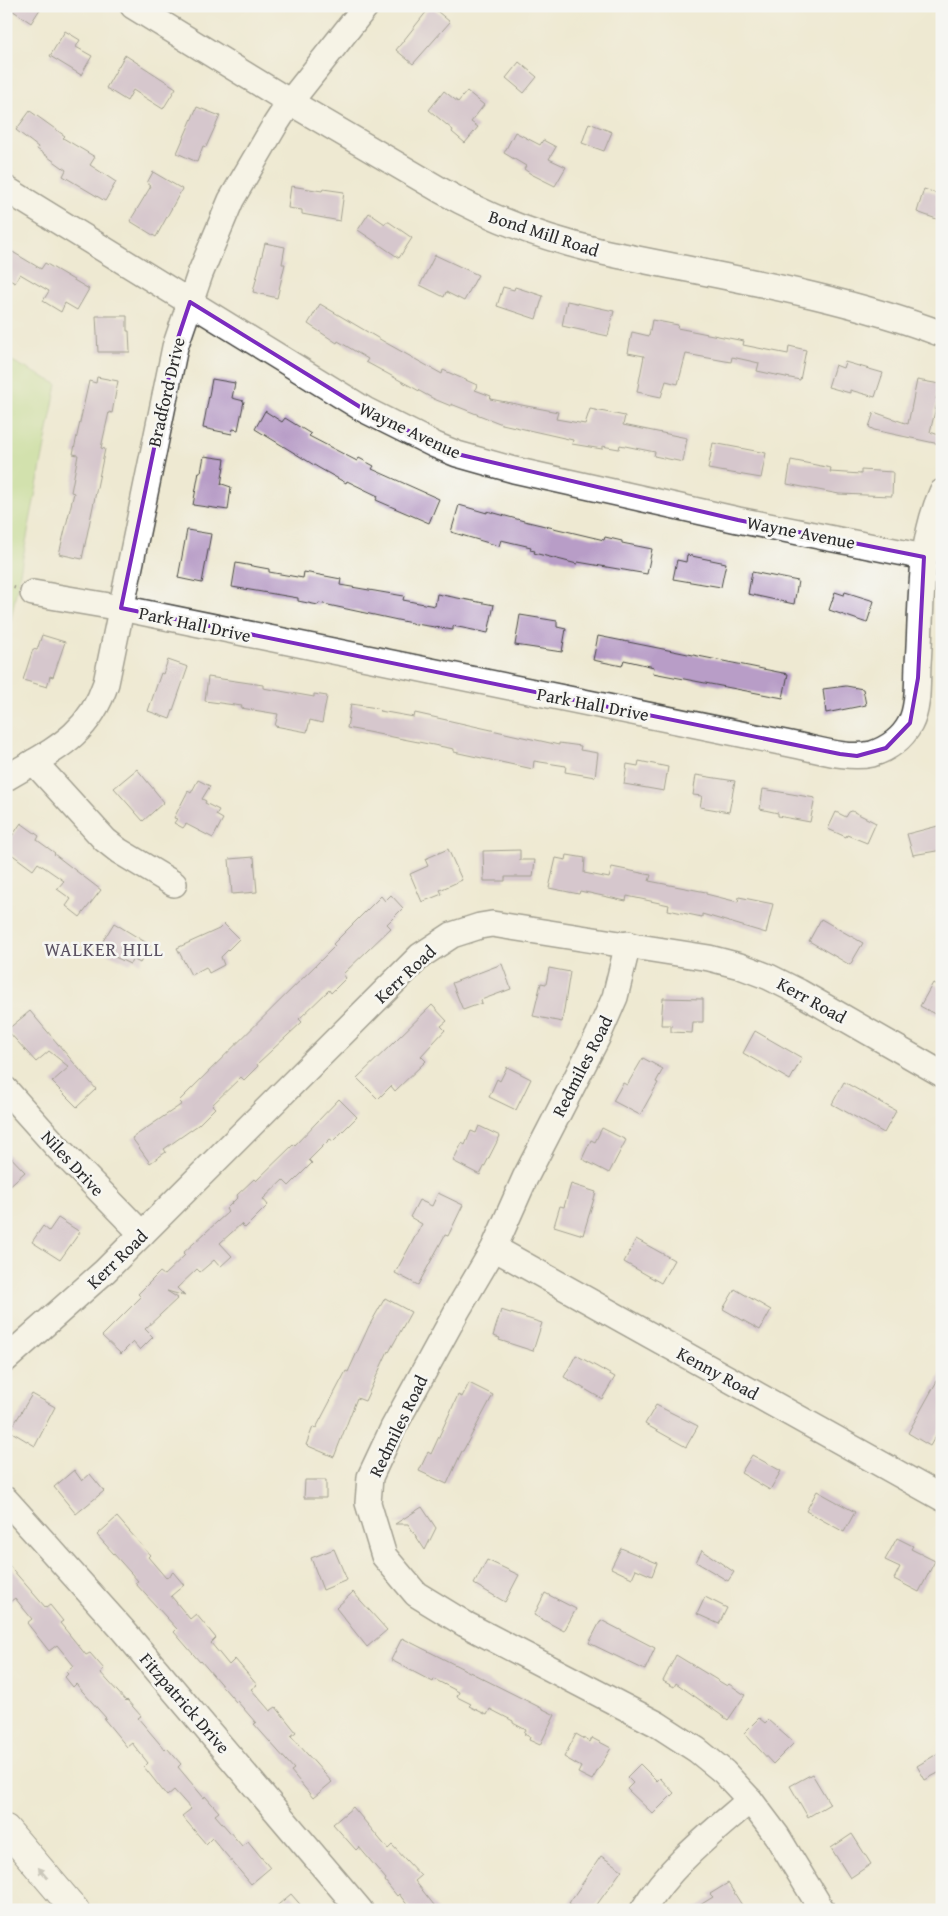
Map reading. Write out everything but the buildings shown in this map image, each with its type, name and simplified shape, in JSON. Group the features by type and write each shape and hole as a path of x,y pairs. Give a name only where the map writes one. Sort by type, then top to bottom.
{"highway":[{"path":"6,1829 75,1910"}],"street":[{"name":"Bond Mill Road","path":"134,6 290,102 466,205 517,227 595,250 842,303 942,334"},
{"name":"Bradford Drive","path":"6,778 66,742 78,732 98,706 106,683 175,347 208,252 231,200 290,102 366,6"},
{"name":"Wayne Avenue","path":"6,189 365,410 411,434 457,454 514,470 738,520 924,557"},
{"name":"Park Hall Drive","path":"34,593 120,608 857,756 871,754 886,748 904,734 914,712 918,678 924,557 933,514 942,492"},
{"path":"34,762 82,817 105,840 174,884"},
{"name":"Kerr Road","path":"6,1359 91,1284 420,956 438,943 465,930 492,924 628,944 709,958 740,966 800,992 942,1074"},
{"name":"Redmiles Road","path":"628,944 615,998 598,1036 525,1178 494,1248 393,1428 370,1477 368,1503 384,1556 416,1594 465,1624 657,1724 698,1750 724,1772 750,1800 777,1836 822,1910"},
{"name":"Niles Drive","path":"6,1090 58,1148 142,1234"},
{"name":"Kenny Road","path":"494,1248 942,1498"},
{"name":"Fitzpatrick Drive","path":"6,1500 148,1659 360,1910"},
{"path":"643,1910 656,1890 690,1852 750,1800"}],"highlighted area":[{"path":"190,302 365,410 457,454 738,520 924,557 918,678 910,723 886,748 857,756 840,754 121,608 175,347"}],"green space":[{"path":"6,358 57,384 6,644"}],"district":[{"name":"WALKER HILL","path":"104,949"}]}
